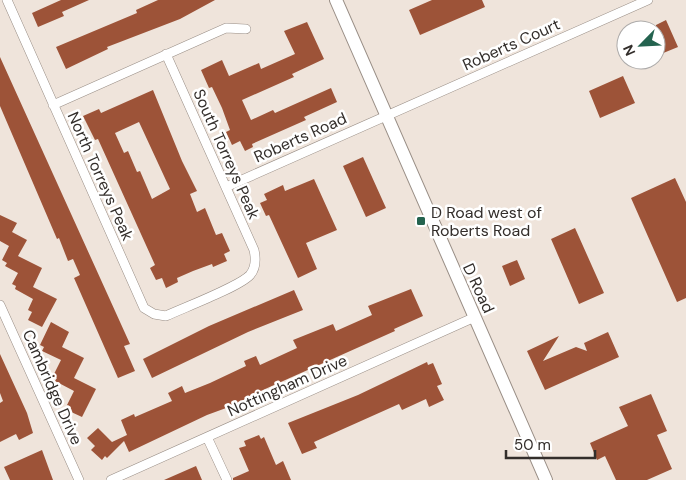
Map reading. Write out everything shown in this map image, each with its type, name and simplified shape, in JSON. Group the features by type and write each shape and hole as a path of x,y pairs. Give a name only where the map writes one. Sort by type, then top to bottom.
{"street":[{"name":"North Torreys Peak","path":"6,0 144,308 154,314 166,316 242,281 250,276 254,268"},
{"name":"D Road","path":"336,0 546,480"},
{"name":"Roberts Court","path":"386,114 648,0"},
{"path":"53,104 226,28 246,29"},
{"name":"South Torreys Peak","path":"166,54 254,250 254,268"},
{"name":"Roberts Road","path":"226,187 386,114"},
{"name":"Cambridge Drive","path":"0,305 2,316 79,480"},
{"name":"Nottingham Drive","path":"111,480 475,317"},
{"path":"207,438 226,480"}],"building":[{"path":"61,0 89,0 62,12 64,16 38,27 32,13"},
{"path":"158,0 215,0 180,19 107,47 108,49 66,69 56,47 137,13 136,10"},
{"path":"432,0 482,0 485,7 420,35 409,10"},
{"path":"666,20 678,47 666,52"},
{"path":"307,22 324,59 292,74 294,77 242,100 251,120 273,110 275,113 331,88 337,102 304,117 306,120 252,144 253,147 245,151 240,141 232,145 226,132 230,130 222,108 212,87 209,88 201,70 222,60 229,76 259,63 261,69 295,54 284,31"},
{"path":"0,57 130,344 124,346 135,371 118,378 74,278 80,275 73,259 68,261 59,238 57,239 0,106"},
{"path":"623,76 635,103 600,118 589,91"},
{"path":"153,90 182,161 197,191 190,194 197,212 205,208 216,235 222,233 230,251 224,254 227,261 213,267 212,264 177,278 178,282 166,288 162,278 156,280 150,268 155,265 98,139 95,140 83,116 99,109 101,113","holes":["139,122 170,189 152,199 140,171 137,172 128,151 124,153 115,133"]},
{"path":"363,157 386,208 366,217 343,166"},
{"path":"675,178 686,202 686,298 677,302 631,198"},
{"path":"314,179 337,230 306,243 317,269 298,278 269,215 266,216 260,203 267,200 264,194 283,185 285,191"},
{"path":"0,215 17,223 12,232 27,240 18,256 42,268 33,287 57,299 42,327 28,320 32,312 28,310 33,299 15,289 16,286 12,284 18,273 5,266 7,263 2,260 9,246 0,241"},
{"path":"575,228 604,293 579,304 551,239"},
{"path":"517,260 525,279 510,286 502,266"},
{"path":"411,289 423,316 394,329 395,331 247,397 248,400 207,415 129,452 124,441 107,458 105,456 102,460 91,450 95,446 87,438 98,428 112,442 127,435 121,420 134,414 135,417 172,401 168,393 182,386 185,393 210,383 246,366 244,361 256,356 260,365 297,348 293,340 333,324 336,331 372,315 368,306"},
{"path":"294,290 303,310 248,332 152,378 143,359 209,326"},
{"path":"51,322 69,332 62,347 84,358 74,378 96,389 82,417 69,411 71,407 67,405 74,391 55,381 57,378 53,376 61,360 42,351 44,347 40,345"},
{"path":"608,332 619,357 545,390 527,351 559,336 543,361 576,347 587,351 584,343"},
{"path":"0,354 27,413 33,433 19,440 16,434 0,442 0,403 3,401 0,393"},
{"path":"427,362 428,365 433,363 442,384 437,386 444,400 429,407 426,399 402,410 399,404 314,442 317,448 302,454 288,423 358,395"},
{"path":"651,394 667,431 657,435 672,469 647,480 616,480 605,456 597,460 590,443 628,426 619,407"},
{"path":"259,435 261,439 264,437 276,465 283,461 291,480 233,480 233,478 249,471 239,448 246,446 244,441"},
{"path":"42,450 53,480 10,480 4,467"},
{"path":"196,466 202,480 164,480"}],"place":[{"name":"D Road west of Roberts Road","path":"421,221"}]}
